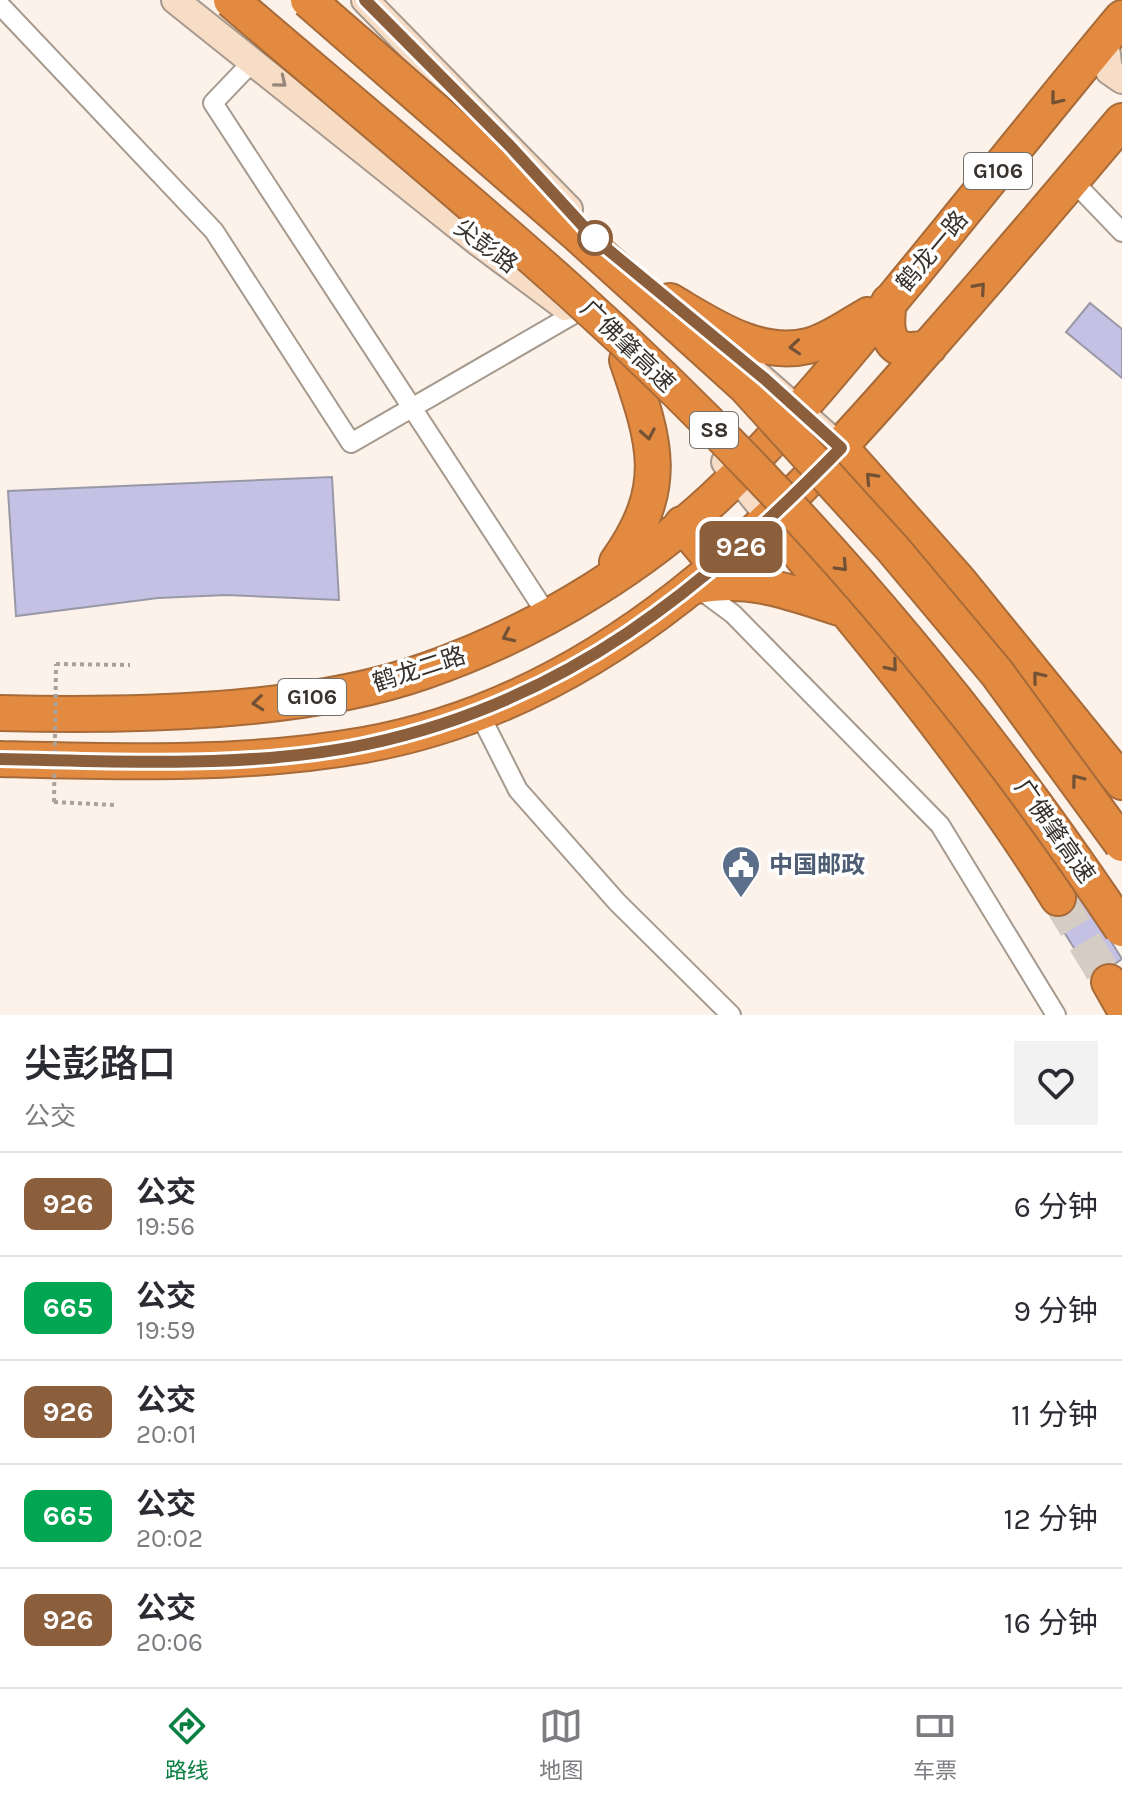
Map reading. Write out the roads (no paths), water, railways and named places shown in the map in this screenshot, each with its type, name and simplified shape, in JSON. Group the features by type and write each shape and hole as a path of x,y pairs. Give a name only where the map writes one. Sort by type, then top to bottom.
{"highway":[{"path":"230,0 453,189 525,259 564,306"},
{"name":"广佛肇高速","path":"230,0 572,292 772,489 888,616 966,709 1049,820 1122,929"},
{"name":"广佛肇高速","path":"308,0 577,234 746,387 883,537 969,639 1122,844"},
{"path":"315,0 471,141 595,239"},
{"name":"鹤龙一路","path":"800,409 1113,28"},
{"name":"G106","path":"0,759 210,759 365,745 426,730 478,711 597,653 707,576 771,519 841,448 1122,121"},
{"path":"670,301 731,336 783,348 808,346 829,337 889,302"},
{"path":"889,302 887,328 893,343 907,350 929,347"},
{"path":"601,585 642,524 653,481 648,430 627,360"},
{"name":"G106","path":"737,477 800,409"},
{"path":"841,448 949,569 1122,782"},
{"name":"鹤龙二路","path":"0,713 159,711 291,700 346,691 424,671 548,616 601,585 682,524 737,477"},
{"path":"771,519 947,735 1029,851 1058,898"},
{"path":"682,524 707,576 719,582 768,584 846,610"}],"main road":[{"name":"尖彭路","path":"175,0 254,60 479,243 564,306 627,360 677,409 771,519"},
{"path":"365,0 510,146 595,239 800,409 841,448"},
{"path":"1113,28 1109,71 1122,80"}],"street":[{"path":"0,5 214,231 351,443 413,410 564,306"},
{"path":"254,60 213,103 548,616"},
{"path":"1072,180 1122,232"},
{"path":"707,576 733,614 940,825 1056,1015"},
{"path":"478,711 518,790 617,902 731,1015"}],"tunnel":[{"path":"1058,898 1109,982"}],"place":[{"name":"中国邮政","path":"741,899"}]}
